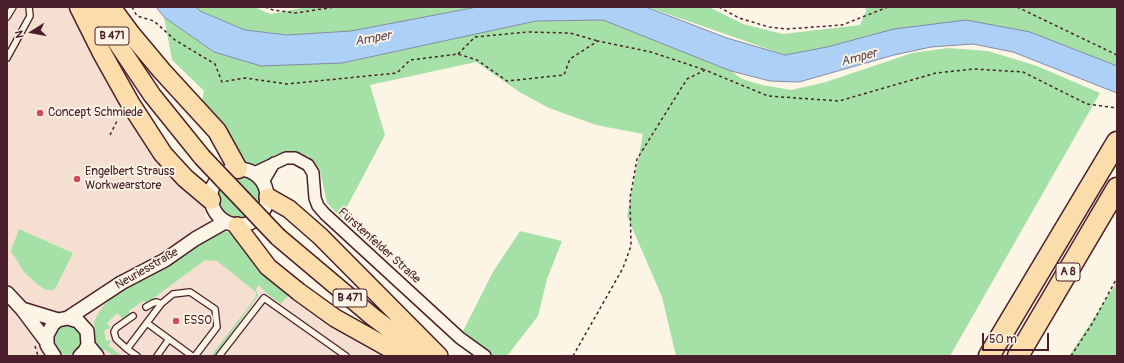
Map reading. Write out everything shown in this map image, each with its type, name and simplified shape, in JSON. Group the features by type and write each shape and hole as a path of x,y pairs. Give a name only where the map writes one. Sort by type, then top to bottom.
{"highway":[{"path":"79,7 102,53 152,139 163,154 213,206"},
{"path":"111,7 153,60 217,131 256,180"},
{"name":"A 8","path":"989,356 1117,142"},
{"name":"A 8","path":"1018,356 1117,188"},
{"path":"1034,356 1117,211"}],"main road":[{"name":"B 471","path":"94,7 152,95 202,157 278,237 373,317 425,356"},
{"path":"256,180 320,236 439,356"},
{"path":"231,224 268,267 299,292 335,318 403,356"}],"street":[{"name":"Fürstenfelder Straße","path":"256,180 274,163 286,158 295,158 308,165 313,172 315,198 325,214 455,333 485,356"},
{"path":"221,175 256,180 266,207 258,218 246,225 231,224 213,206 212,191 221,175"},
{"name":"Neuriesstraße","path":"195,239 213,206"},
{"name":"Neuriesstraße","path":"63,319 121,283 165,260 195,239 231,224"},
{"path":"7,293 22,309 49,350"},
{"path":"85,327 98,298"},
{"path":"22,309 78,321 85,327 89,338 86,351 80,356"},
{"path":"49,350 49,329 63,319"},
{"path":"88,345 97,356"}],"lane":[{"path":"7,17 13,7"},
{"path":"7,58 30,16 29,7"},
{"path":"127,349 161,304 174,294 190,292 215,310 217,327 193,356 147,323"},
{"path":"219,356 264,298 346,356"},
{"path":"146,307 157,302 161,304"},
{"path":"133,316 116,328 114,332 116,339 137,356"},
{"path":"157,356 169,339"}],"path":[{"path":"132,7 137,16 154,21 175,40 215,64 222,82 246,78 287,84 397,73 410,60 458,54 477,60 507,81 564,75 570,60 598,41"},
{"path":"265,7 272,10 296,13 335,7"},
{"path":"719,7 740,18 787,29 842,25 888,7"},
{"path":"1019,7 1117,55"},
{"path":"458,54 475,37 527,32 570,34 651,52 705,70 768,96 839,101 936,73 974,69 1023,72 1087,104 1117,108"},
{"path":"573,356 623,268 631,246 630,198 637,159 687,79 705,70"},
{"path":"110,135 118,119"},
{"path":"1071,356 1092,324 1117,278"}],"shaded area":[{"path":"7,7 75,7 203,198 205,217 293,293 389,356 7,356"}],"green space":[{"path":"196,7 254,7 271,14 306,7 476,7 354,31 289,35 245,30 200,11"},
{"path":"648,7 709,7 743,24 783,34 860,25 866,11 866,7 1117,7 1117,66 1032,33 829,47 785,55"},
{"path":"164,17 214,52 342,63 536,21 603,20 731,71 742,79 762,85 791,90 826,82 912,53 948,48 988,51 1037,66 1100,93 950,356 676,356 662,297 627,216 643,134 596,125 549,108 521,93 476,62 370,85 385,135 341,218 327,203 320,171 308,156 299,153 277,154 258,165 248,164 241,159 226,133 202,100 204,91 172,60"},
{"path":"236,176 244,176 256,182 262,194 262,202 256,214 244,220 236,220 224,214 218,202 218,194 224,182"},
{"path":"19,229 73,253 56,287 53,290 46,290 24,272 11,251"},
{"path":"222,230 236,235 292,291 281,304 266,293 259,285 256,289 258,296 215,356 211,356 256,297 256,292 217,261 205,260 147,303 143,301 129,311 130,314 123,319 117,313 107,323 111,328 104,330 106,341 112,340 108,345 122,356 113,356 106,350 99,352 95,343 94,322 101,309 108,301 118,293 168,265 196,245"},
{"path":"520,231 562,241 547,279 538,316 507,356 493,356 463,331 493,272"},
{"path":"1117,282 1117,356 1069,356"},
{"path":"67,325 78,329 82,340 78,351 67,355 56,351 52,340 56,329"}],"water":[{"name":"Amper","path":"156,7 196,7 200,11 245,30 287,35 351,31 477,7 646,7 727,38 785,55 827,47 894,29 966,20 1030,32 1117,66 1117,93 1013,52 973,44 931,47 894,55 799,82 770,81 731,71 603,20 536,21 342,63 261,66 214,52 164,17"}],"place":[{"name":"Concept Schmiede","path":"40,113"},
{"name":"Engelbert Strauss Workwearstore","path":"77,179"},
{"name":"ESSO","path":"176,321"}]}
